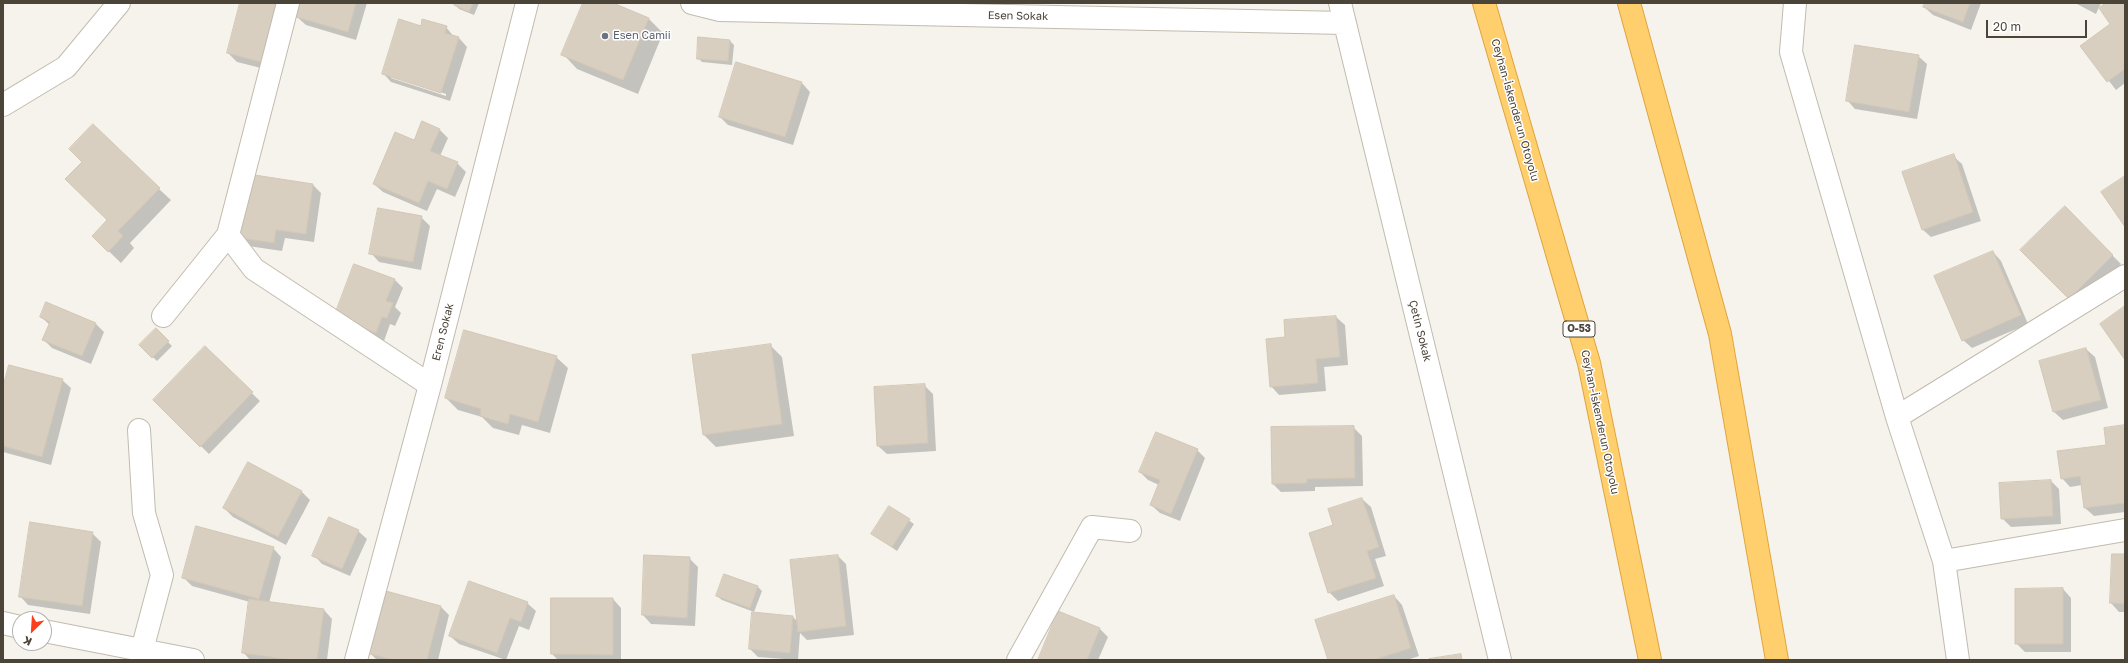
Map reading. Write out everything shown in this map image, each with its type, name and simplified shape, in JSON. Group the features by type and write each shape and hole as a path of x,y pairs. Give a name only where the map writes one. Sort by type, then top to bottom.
{"highway":[{"name":"Ceyhan-İskenderun Otoyolu","path":"1484,3 1589,363 1650,660"},
{"path":"1629,3 1720,334 1777,660"}],"street":[{"path":"3,105 66,67 119,3"},
{"path":"163,316 228,235 288,3"},
{"name":"Eren Sokak","path":"356,660 430,385 528,3"},
{"name":"Esen Sokak","path":"692,3 720,10 1343,13"},
{"path":"1795,3 1791,52 1897,417 1944,561 1958,660"},
{"name":"Çetin Sokak","path":"1343,13 1500,660"},
{"path":"228,235 254,269 430,385"},
{"path":"1897,417 2125,276"},
{"path":"139,430 144,513 162,576 142,650"},
{"path":"1018,660 1092,527 1130,531"},
{"path":"1944,561 2125,530"},
{"path":"52,633 192,660"}],"building":[{"path":"240,3 276,3 261,62 227,53"},
{"path":"300,3 356,3 348,32 296,17"},
{"path":"455,3 473,3 469,12 454,5"},
{"name":"Esen Camii","path":"583,3 613,3 649,18 623,80 561,55"},
{"path":"1925,3 1970,3 1963,22 1923,7"},
{"path":"2106,3 2125,3 2125,69 2107,82 2080,46 2110,24 2099,8"},
{"path":"399,19 421,26 422,19 447,26 445,33 459,37 441,93 382,74"},
{"path":"698,37 730,40 728,61 697,59"},
{"path":"1855,45 1919,55 1909,112 1846,101"},
{"path":"736,62 802,82 785,137 719,117"},
{"path":"422,121 440,129 430,151 458,162 447,189 428,181 419,203 373,184 395,132 414,140"},
{"path":"93,124 160,188 118,231 123,236 108,252 92,236 107,220 65,179 82,162 69,149"},
{"path":"1954,154 1973,212 1922,230 1902,172"},
{"path":"248,174 313,184 306,234 276,230 274,243 239,238"},
{"path":"2125,176 2125,227 2101,192"},
{"path":"2065,206 2113,255 2069,299 2020,250"},
{"path":"378,208 422,216 413,262 369,254"},
{"path":"1993,251 2021,315 1962,341 1934,276"},
{"path":"354,264 395,279 386,301 393,303 387,318 382,317 376,333 334,317"},
{"path":"46,302 96,323 82,356 42,340 50,322 40,317"},
{"path":"2125,306 2125,360 2100,324"},
{"path":"1336,316 1340,357 1316,359 1318,383 1270,387 1266,339 1285,337 1284,320"},
{"path":"156,328 169,341 152,358 139,345"},
{"path":"464,330 557,356 538,422 510,414 508,424 480,416 481,409 445,398"},
{"path":"771,344 782,424 703,435 692,355"},
{"path":"205,346 253,392 200,447 153,400"},
{"path":"2086,348 2101,400 2053,412 2039,361"},
{"path":"9,365 63,379 42,457 3,446 3,387"},
{"path":"925,384 928,443 877,446 874,387"},
{"path":"2125,425 2125,503 2084,508 2080,476 2061,479 2057,451 2106,445 2104,428"},
{"path":"1354,426 1355,478 1307,479 1307,483 1272,484 1271,427"},
{"path":"1156,432 1198,449 1171,514 1150,505 1160,480 1139,472"},
{"path":"248,462 302,491 278,537 223,508"},
{"path":"2051,480 2053,516 2001,519 1999,483"},
{"path":"1362,498 1379,547 1367,551 1376,578 1328,593 1309,533 1333,525 1328,509"},
{"path":"889,506 910,519 892,547 871,534"},
{"path":"329,517 359,530 342,569 312,556"},
{"path":"30,522 93,532 82,606 19,597"},
{"path":"196,526 274,547 259,599 182,578"},
{"path":"2112,554 2125,554 2125,604 2110,603"},
{"path":"644,555 690,557 687,618 642,615"},
{"path":"838,555 846,626 798,632 790,560"},
{"path":"724,574 758,586 750,608 716,596"},
{"path":"469,581 528,602 521,622 510,618 497,653 449,636"},
{"path":"2063,588 2063,644 2015,644 2015,589"},
{"path":"386,591 441,606 427,660 393,660 370,654"},
{"path":"1394,595 1411,648 1373,660 1328,660 1315,620"},
{"path":"551,598 613,598 613,655 551,654"},
{"path":"249,599 324,609 317,660 291,660 242,653"},
{"path":"1058,611 1100,628 1087,660 1038,660"},
{"path":"752,612 793,616 790,653 749,649"},
{"path":"1461,654 1462,660 1429,660 1429,659"}],"place":[{"name":"Esen Camii","path":"605,36"}]}
